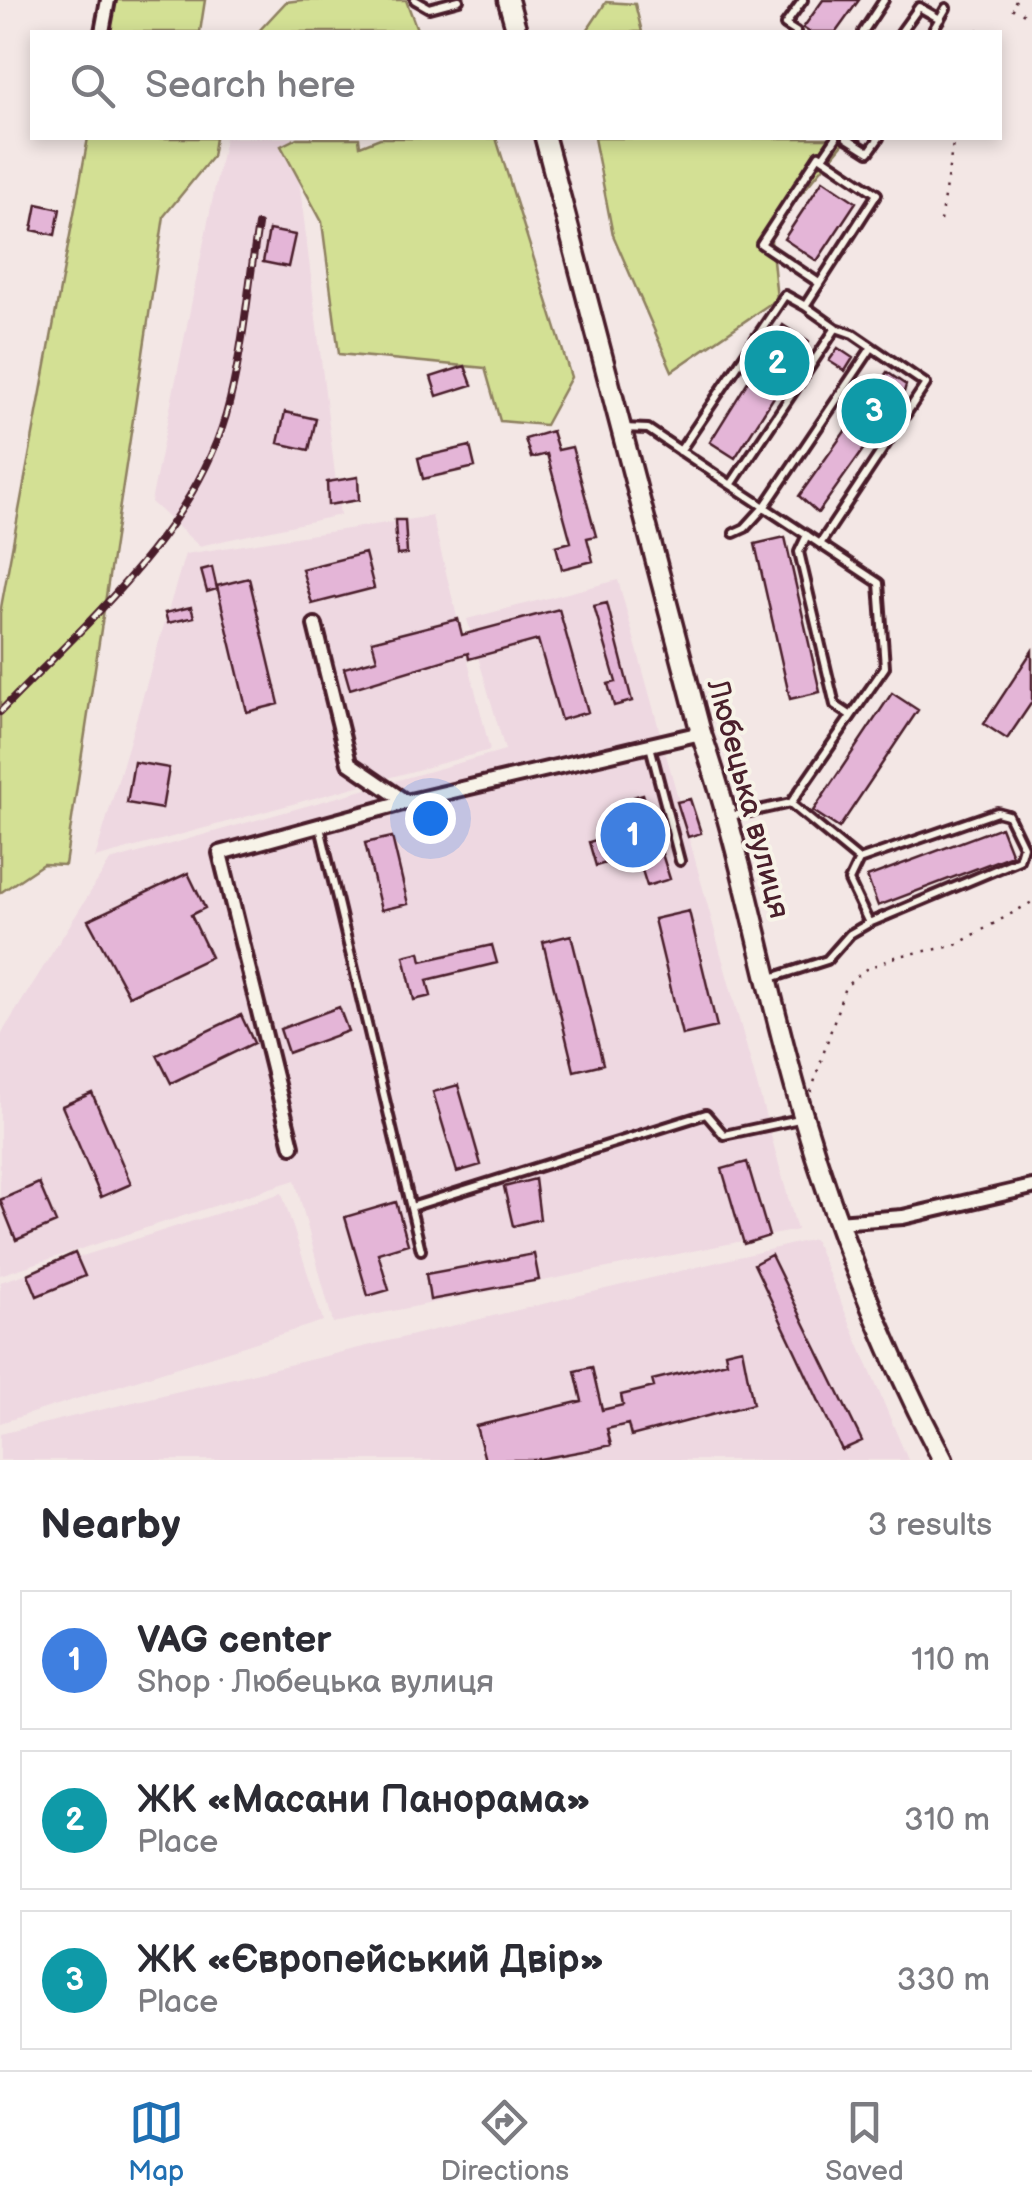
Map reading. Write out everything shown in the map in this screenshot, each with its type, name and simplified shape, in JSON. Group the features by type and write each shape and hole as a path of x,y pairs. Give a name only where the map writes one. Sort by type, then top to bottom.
{"main road":[{"path":"508,0 516,30"},
{"name":"Любецька вулиця","path":"546,140 701,732 730,816 803,1116 837,1222 910,1397 942,1460"}],"street":[{"path":"102,30 108,0"},
{"path":"315,625 348,764 406,802"},
{"path":"292,1146 220,853 406,802 701,732"},
{"path":"837,1222 903,1217 1032,1186"}],"lane":[{"path":"415,0 429,8 459,0"},
{"path":"793,30 785,25 802,0"},
{"path":"864,30 884,0"},
{"path":"902,30 919,7 940,20"},
{"path":"933,30 946,8"},
{"path":"823,157 835,140"},
{"path":"850,140 869,152 878,140"},
{"path":"805,306 877,194 820,154 761,244 820,282"},
{"path":"680,450 785,295 872,347 926,384 820,544"},
{"path":"731,485 836,328"},
{"path":"734,532 746,528 765,506 872,347"},
{"path":"623,428 648,429 879,582 885,667 790,803 730,816"},
{"path":"807,535 799,552 834,704 850,715"},
{"path":"650,744 680,861"},
{"path":"790,803 859,860"},
{"path":"767,979 827,960 850,934 868,923 1019,860 1023,846 1008,814 997,812 859,860 848,881 868,923"},
{"path":"320,826 421,1250"},
{"path":"411,1207 706,1114 724,1135 803,1116"}],"path":[{"path":"1016,0 1011,8 1032,18"},
{"path":"940,221 954,140"},
{"path":"803,1116 845,987 866,968 898,956 954,946 1032,902"}],"shaded area":[{"path":"225,140 294,140 340,515 199,546 151,502"},
{"path":"432,516 490,750 95,858 185,554"},
{"path":"618,580 797,1230 333,1323 295,1180 0,1275 0,1036 110,861 505,750 467,619"},
{"path":"282,1193 323,1321 0,1423 0,1282"},
{"path":"814,1239 908,1460 0,1460 0,1434"}],"green space":[{"path":"114,0 205,0 200,30 108,30"},
{"path":"406,0 417,30 260,30 286,2"},
{"path":"606,2 635,4 642,30 587,30"},
{"path":"88,140 215,140 212,157 164,216 65,865 43,864 0,893 0,613"},
{"path":"293,140 359,140 360,146 375,140 497,140 571,377 545,425 500,421 485,368 339,354 322,222 281,146"},
{"path":"594,140 846,140 770,231 777,299 672,371 613,235"}],"building":[{"path":"823,0 859,0 837,30 803,28"},
{"path":"823,180 856,202 817,261 784,239"},
{"path":"37,204 60,209 55,235 32,230"},
{"path":"269,230 295,235 288,267 263,262"},
{"path":"783,325 809,342 735,458 710,442"},
{"path":"838,348 853,358 845,371 829,361"},
{"path":"465,366 472,385 437,396 431,377"},
{"path":"887,372 906,385 904,392 818,513 799,496"},
{"path":"285,412 316,419 309,450 278,443"},
{"path":"552,431 558,450 572,447 596,536 587,538 593,561 562,569 556,546 571,542 547,454 531,458 525,439"},
{"path":"470,446 475,467 423,479 418,458"},
{"path":"358,477 359,500 328,505 327,482"},
{"path":"395,520 405,520 407,554 397,555"},
{"path":"785,537 820,692 790,699 755,544"},
{"path":"365,553 374,588 312,604 302,569"},
{"path":"212,567 217,589 207,592 201,570"},
{"path":"249,578 279,704 247,712 217,586"},
{"path":"607,603 632,701 614,706 608,684 616,682 594,606"},
{"path":"191,607 194,617 168,623 165,613"},
{"path":"559,609 588,712 561,720 538,640 469,659 468,653 350,689 344,668 377,659 372,641 458,619 462,635"},
{"path":"1032,651 1032,702 1007,739 984,724"},
{"path":"892,693 918,710 839,828 813,811"},
{"path":"134,762 169,768 162,809 127,803"},
{"path":"643,794 670,879 647,886 637,854 596,866 589,842 631,829 622,800"},
{"path":"690,799 701,833 688,837 677,802"},
{"path":"1001,827 1012,855 878,906 867,877"},
{"path":"392,837 408,904 381,910 365,843"},
{"path":"188,873 205,908 191,915 211,957 129,996 88,920"},
{"path":"689,911 717,1027 682,1035 654,919"},
{"path":"571,935 603,1064 574,1071 543,942"},
{"path":"492,945 497,963 427,980 431,996 414,1000 404,956 420,952 422,961"},
{"path":"339,1007 348,1031 288,1053 280,1029"},
{"path":"241,1015 254,1043 171,1083 157,1055"},
{"path":"458,1085 481,1165 457,1172 433,1092"},
{"path":"92,1093 131,1184 101,1197 62,1106"},
{"path":"747,1162 769,1236 744,1244 722,1169"},
{"path":"535,1179 540,1219 513,1226 504,1187"},
{"path":"39,1183 56,1223 16,1240 0,1200"},
{"path":"396,1202 408,1244 378,1253 389,1290 368,1296 345,1217"},
{"path":"75,1253 85,1276 37,1296 28,1274"},
{"path":"534,1254 539,1280 430,1300 426,1274"},
{"path":"771,1255 862,1441 842,1450 754,1264"},
{"path":"742,1348 753,1404 631,1436 628,1424 607,1429 611,1445 594,1449 534,1460 485,1460 476,1426 582,1401 575,1371 592,1367 602,1410 623,1405 621,1395 654,1387 652,1380 727,1362 725,1352"}],"railway":[{"path":"0,712 131,576 188,499 210,458 237,368 258,225"}],"place":[{"name":"ЖК «Масани Панорама»","path":"777,363"},
{"name":"ЖК «Європейський Двір»","path":"874,411"},
{"name":"VAG center","path":"633,835"}]}
